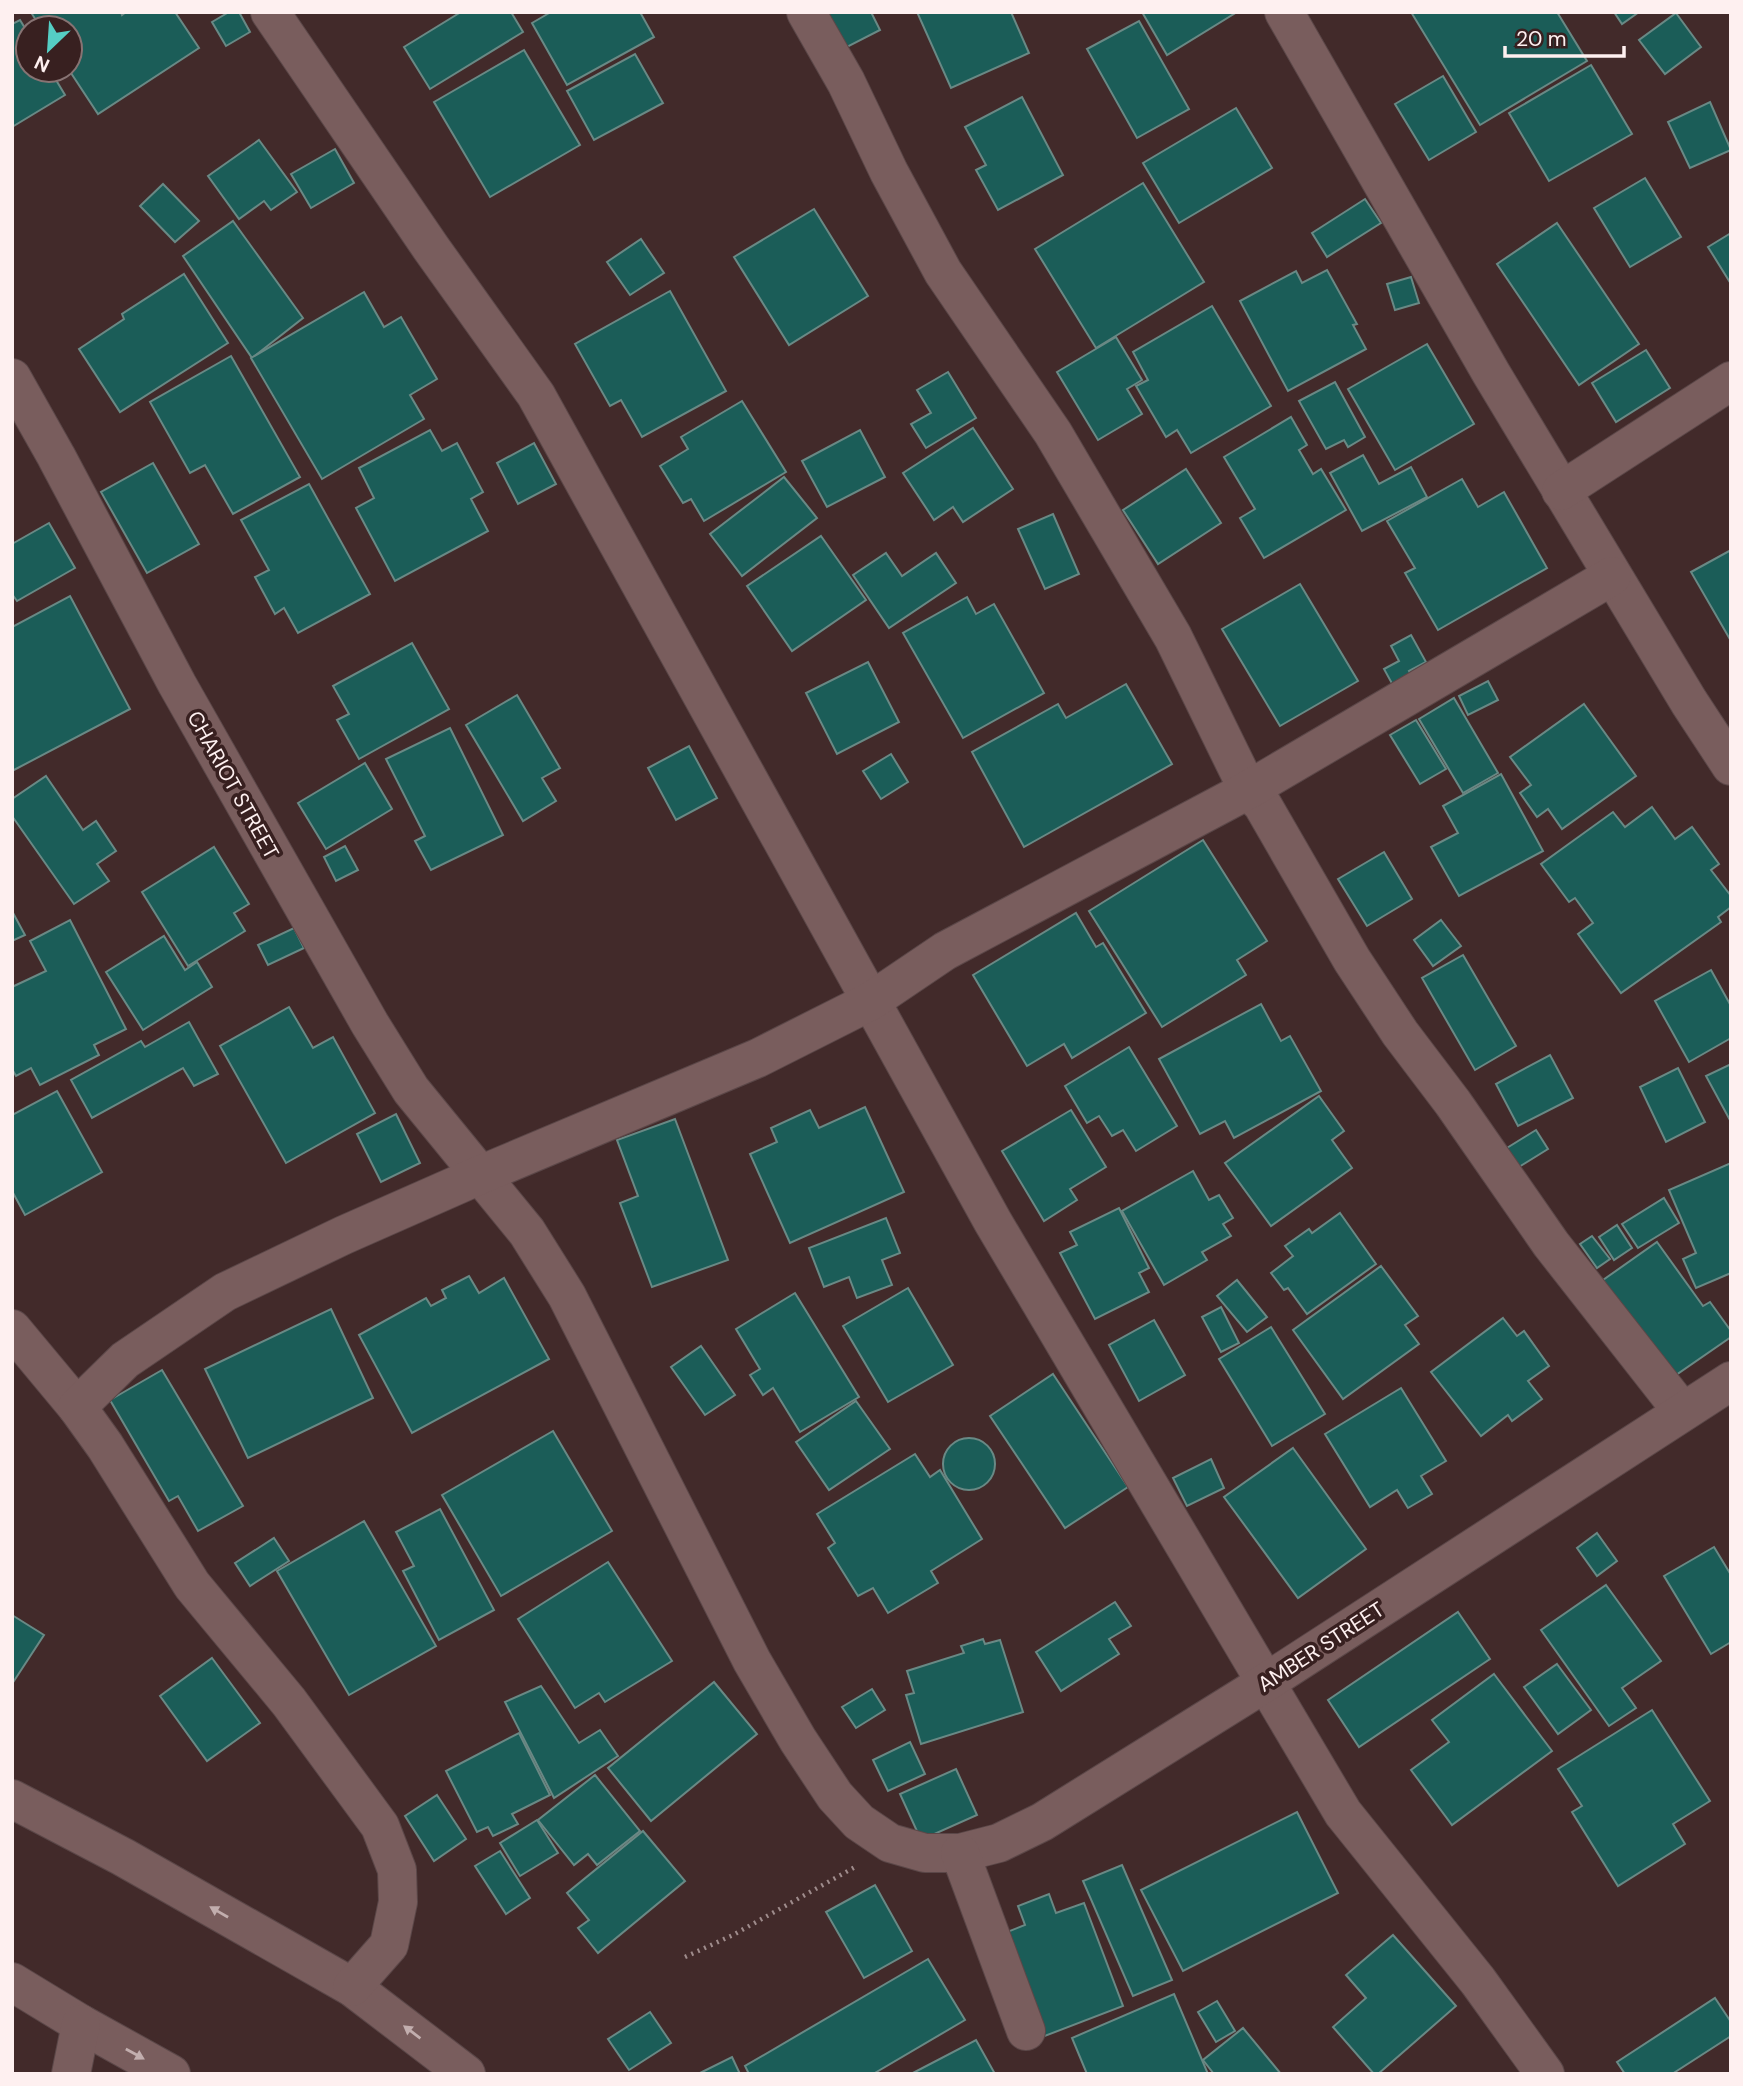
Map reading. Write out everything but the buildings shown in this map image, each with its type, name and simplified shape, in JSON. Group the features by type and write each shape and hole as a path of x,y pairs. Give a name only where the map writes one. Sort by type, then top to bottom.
{"street":[{"path":"270,12 431,248 536,395 993,1222 1343,1813 1478,1981 1545,2074"},
{"path":"806,12 846,82 889,172 943,272 1053,433 1173,637 1248,790 1262,804 1346,949 1400,1032 1454,1103 1551,1244 1682,1411"},
{"path":"1284,12 1561,491 1731,766"},
{"name":"CHARIOT STREET","path":"12,378 177,684 370,1024 411,1090 527,1232 567,1296 752,1661 798,1740 835,1796 859,1822 890,1843"},
{"path":"1561,491 1731,381"},
{"path":"77,1407 125,1360 225,1292 344,1235 758,1058 871,1001 944,951 1248,790 1612,576"},
{"path":"12,1329 77,1407 105,1446 192,1585 289,1702 380,1826 397,1870 398,1902 389,1945 352,1987"},
{"name":"AMBER STREET","path":"890,1843 925,1853 960,1853 999,1843 1042,1822 1265,1683 1731,1381"},
{"path":"12,1799 123,1857 352,1987 466,2074"},
{"path":"960,1853 1026,2031"},
{"path":"12,1982 171,2074"},
{"path":"71,2074 81,2024"}],"path":[{"path":"685,1957 792,1903 890,1843"}]}
